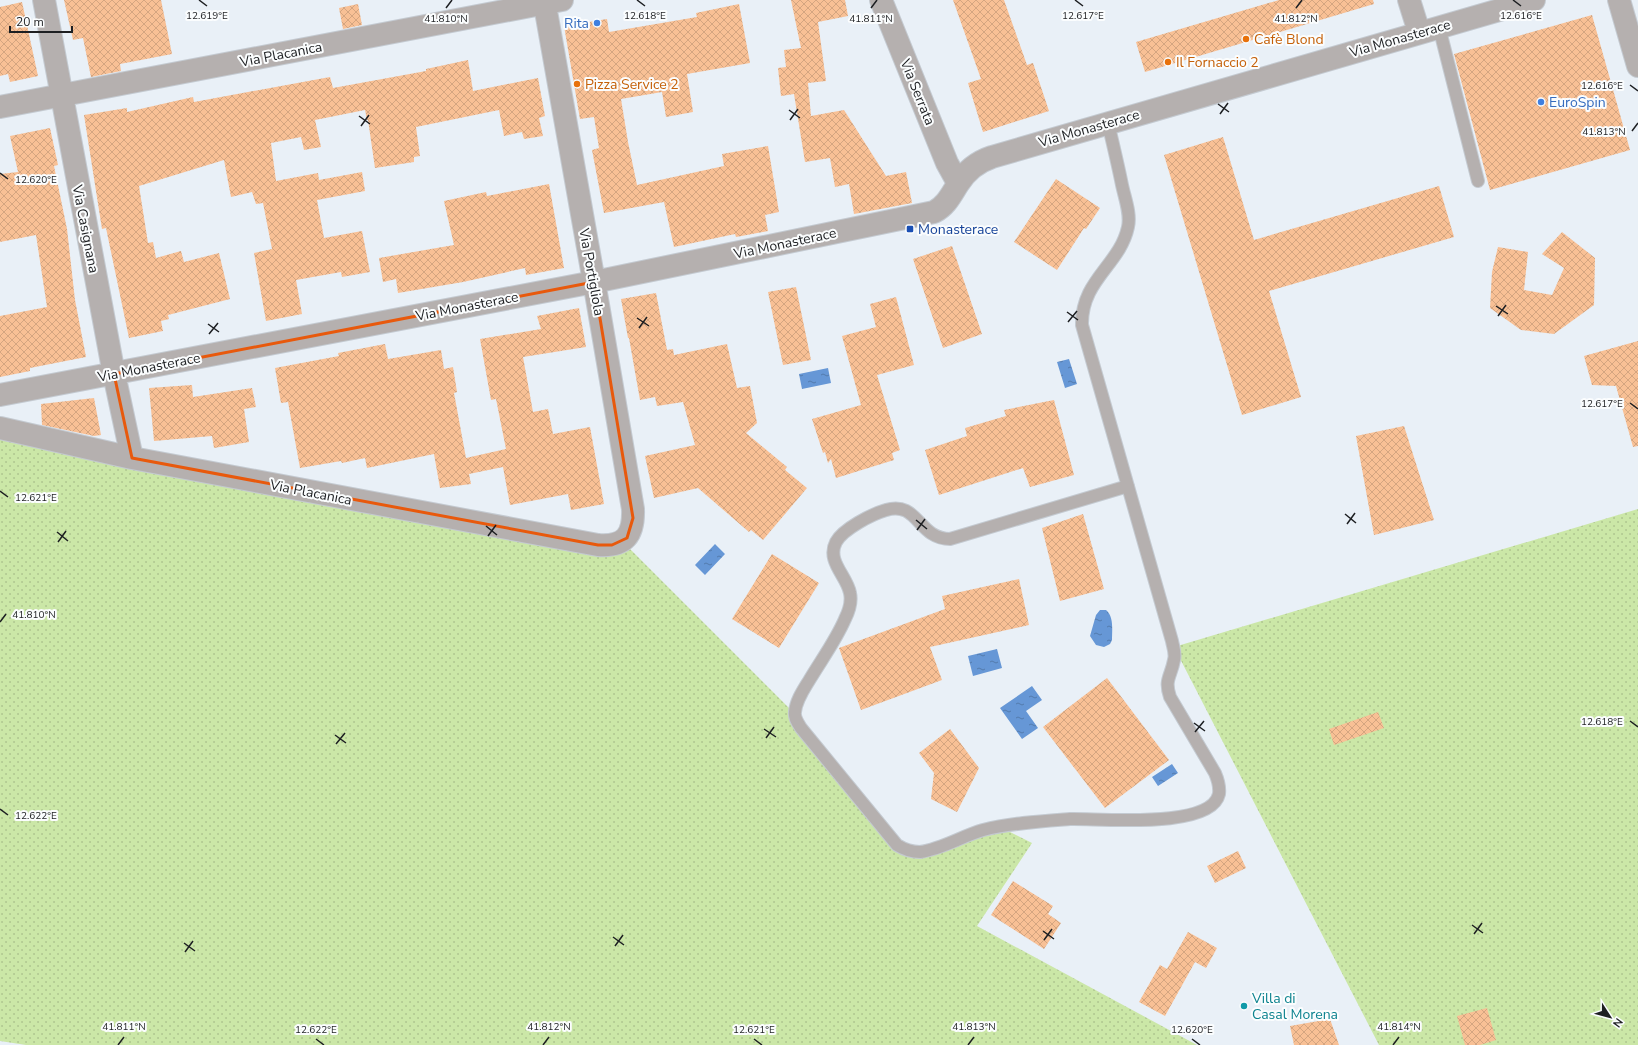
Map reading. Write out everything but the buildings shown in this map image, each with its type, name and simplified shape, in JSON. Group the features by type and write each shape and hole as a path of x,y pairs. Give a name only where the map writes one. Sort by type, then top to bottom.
{"street":[{"name":"Via Casignana","path":"44,0 114,374 132,458"},
{"name":"Via Serrata","path":"881,0 947,163 958,183"},
{"path":"1409,0 1429,30"},
{"name":"Via Monasterace","path":"0,395 594,282 934,212 945,205 958,183 973,166 985,159 1534,0"},
{"path":"1619,0 1638,66"},
{"name":"Via Placanica","path":"0,107 61,97 550,1"},
{"name":"Via Portigliola","path":"550,1 594,282 633,509 632,527 627,538 622,541"},
{"name":"Via Placanica","path":"0,428 132,458 598,546 612,545 622,541"}],"lane":[{"path":"1429,30 1478,181"},
{"path":"1108,123 1127,209 1128,227 1123,242 1089,292 1082,309 1082,325 1128,486 1172,641 1175,659 1168,677 1168,690 1170,697 1218,780 1219,795 1211,806 1204,810 1168,819 1152,821 1084,819 1046,821 983,830 935,848 919,852 912,852 898,845 801,728 794,713 800,696 843,625 851,601 848,586 834,560 836,543 853,525 886,510 900,509 907,511 913,514 930,534 936,537 950,539 1128,486"}],"highlighted area":[{"path":"594,282 633,518 627,538 612,545 598,545 132,458 114,374"}],"green space":[{"path":"0,428 622,541 794,713 893,841 912,852 996,825 1032,843 977,926 1197,1045 26,1045 0,1041"},
{"path":"1638,509 1638,1045 1379,1045 1174,647"}],"water":[{"path":"1069,359 1077,384 1065,388 1057,362"},
{"path":"828,368 831,383 802,389 799,374"},
{"path":"715,544 725,554 705,575 695,565"},
{"path":"1100,610 1106,610 1109,613 1112,624 1112,640 1110,644 1104,647 1096,645 1090,636 1096,615"},
{"path":"997,649 1002,668 973,676 968,656"},
{"path":"1032,686 1042,700 1026,711 1038,728 1022,739 1000,708"},
{"path":"1172,764 1178,773 1158,786 1152,777"}],"place":[{"name":"Rita","path":"597,23"},
{"name":"Cafè Blond","path":"1246,39"},
{"name":"Il Fornaccio 2","path":"1168,62"},
{"name":"Pizza Service 2","path":"577,84"},
{"name":"EuroSpin","path":"1541,102"},
{"name":"Monasterace","path":"910,229"},
{"name":"Villa di Casal Morena","path":"1244,1006"}]}
